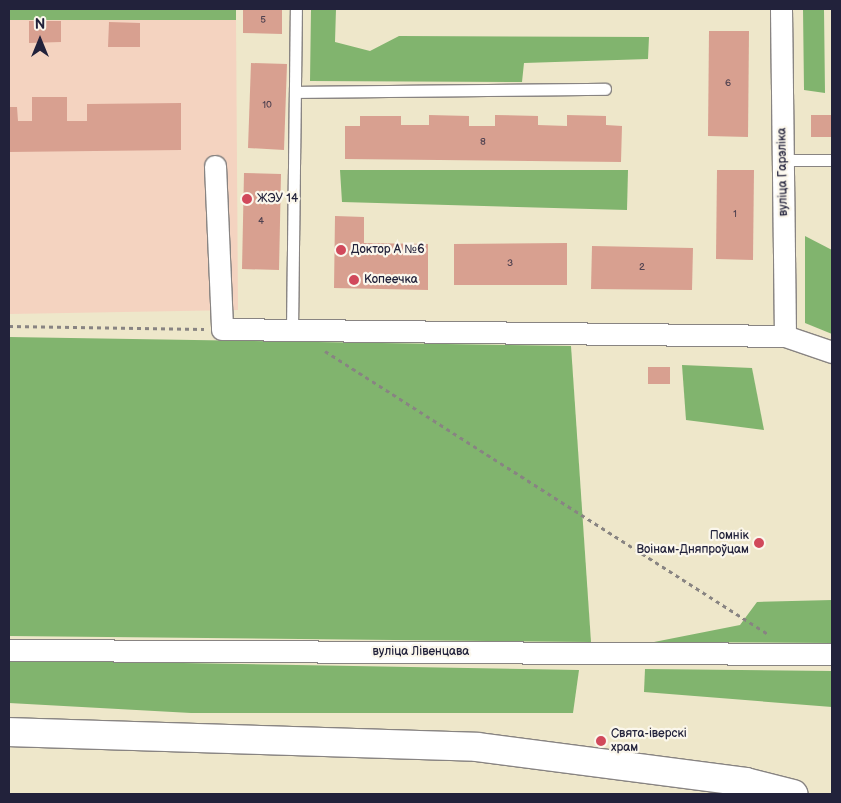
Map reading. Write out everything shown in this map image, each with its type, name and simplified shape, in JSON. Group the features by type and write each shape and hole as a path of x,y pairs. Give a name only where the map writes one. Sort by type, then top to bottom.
{"street":[{"name":"вуліца Гарэліка","path":"781,9 785,336"},
{"path":"215,166 222,329 785,336 832,352"},
{"name":"вуліца Лівенцава","path":"9,650 832,654"},
{"path":"9,732 477,747 746,782 793,794"}],"lane":[{"path":"292,330 296,9"},
{"path":"295,92 605,89"},
{"path":"782,160 832,160"}],"path":[{"path":"9,326 222,329"},
{"path":"292,330 800,654"}],"shaded area":[{"path":"9,20 236,20 238,310 9,314"}],"green space":[{"path":"9,9 236,9 236,20 9,20"},
{"path":"311,9 336,9 335,42 370,51 399,36 649,37 648,59 524,63 522,82 310,81"},
{"path":"803,9 824,9 825,93 804,90"},
{"path":"340,170 628,170 627,210 342,202"},
{"path":"805,236 832,250 832,334 805,323"},
{"path":"9,337 571,346 591,642 9,636"},
{"path":"682,365 752,368 764,430 686,420"},
{"path":"832,600 832,643 654,642 740,625 757,602"},
{"path":"9,660 579,670 573,713 191,713 9,703"},
{"path":"645,669 832,671 832,707 644,692"}],"building":[{"path":"243,9 282,9 282,34 243,33"},
{"path":"29,21 61,21 61,42 29,43"},
{"path":"109,22 140,23 140,47 108,47"},
{"path":"709,31 749,31 748,137 708,136"},
{"path":"251,63 287,64 284,150 248,148"},
{"path":"32,97 67,97 67,121 87,121 87,104 181,103 181,150 9,152 9,107 17,107 18,121 32,121"},
{"path":"429,115 469,116 469,126 495,126 495,115 538,116 538,125 567,126 567,115 606,116 606,125 622,126 621,162 345,159 345,126 360,126 360,116 401,116 401,125 429,125"},
{"path":"811,115 832,115 832,137 811,137"},
{"path":"717,170 754,170 753,260 716,259"},
{"path":"244,173 281,174 279,270 242,269"},
{"path":"335,216 364,217 364,243 428,244 428,290 334,288"},
{"path":"567,243 567,285 454,285 454,244"},
{"path":"592,246 693,248 692,290 591,289"},
{"path":"648,367 670,367 670,384 648,384"}],"place":[{"name":"ЖЭУ 14","path":"247,199"},
{"name":"Доктор А №6","path":"341,250"},
{"name":"Копеечка","path":"354,280"},
{"name":"Помнік Воінам-Дняпроўцам","path":"759,543"},
{"name":"Свята-іверскі храм","path":"601,741"}]}
